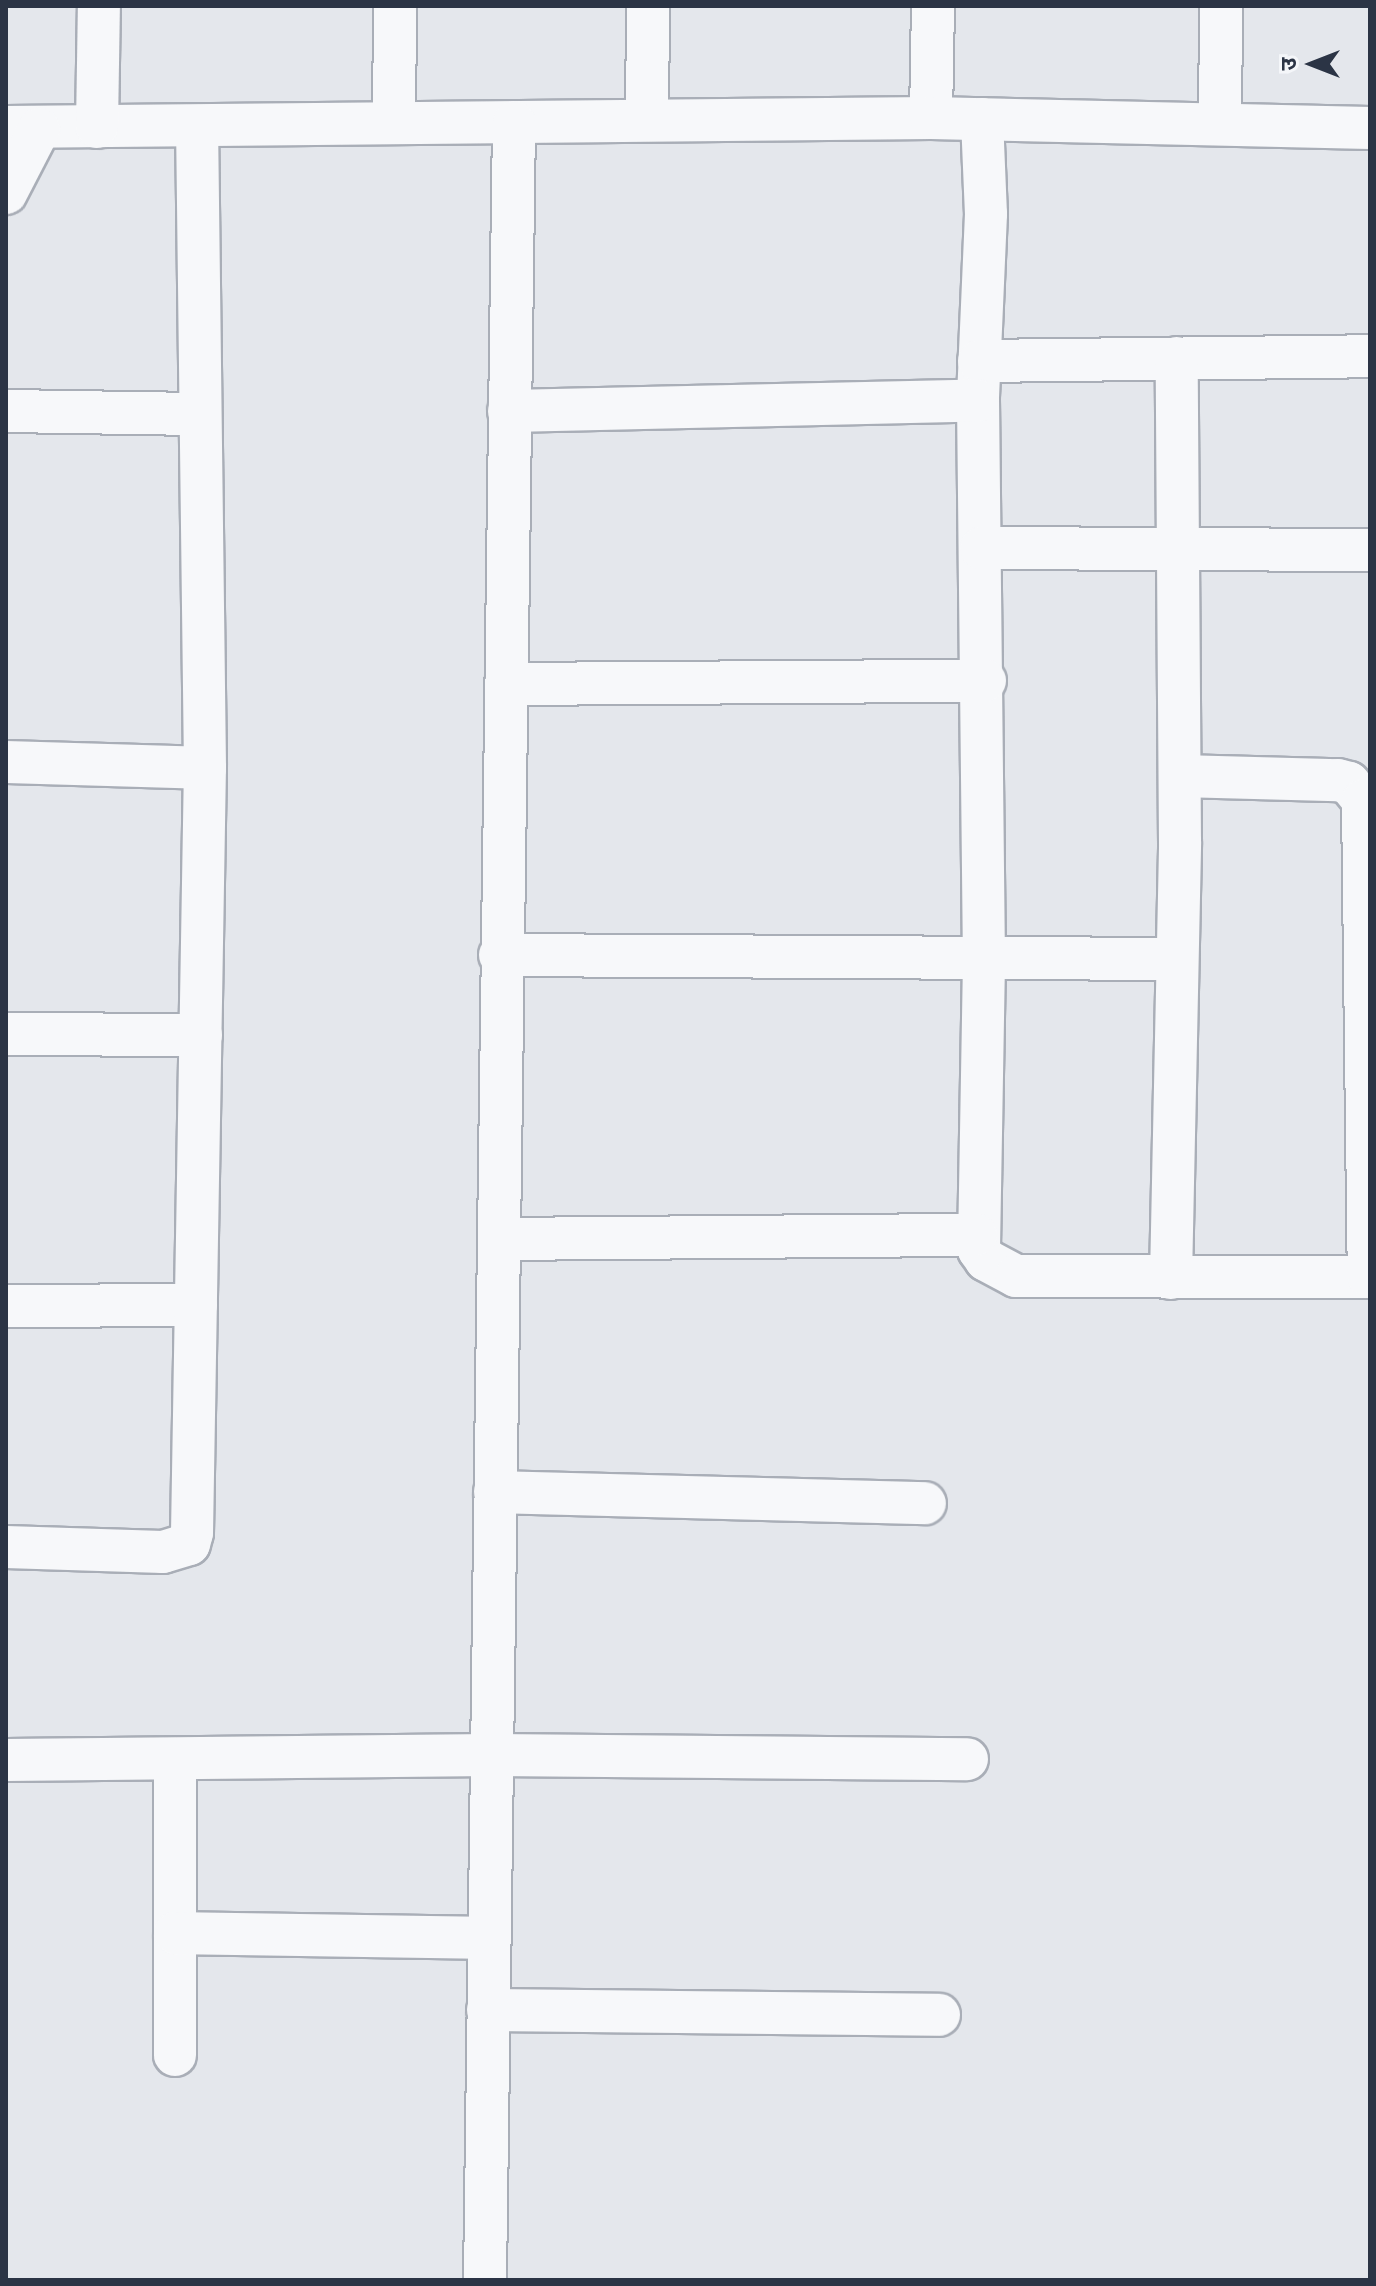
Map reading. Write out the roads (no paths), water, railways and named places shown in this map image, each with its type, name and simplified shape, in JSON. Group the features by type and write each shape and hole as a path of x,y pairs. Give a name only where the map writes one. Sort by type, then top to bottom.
{"street":[{"path":"97,127 99,6"},
{"path":"394,123 395,6"},
{"path":"647,120 648,6"},
{"path":"931,118 933,6"},
{"path":"1220,124 1221,6"},
{"path":"6,193 23,128 931,118 1370,128"},
{"path":"982,119 986,214 978,381 985,681 984,961 976,1235 986,1260 1016,1276 1369,1277 1364,788 1338,780 1180,776"},
{"path":"485,2280 500,955 514,122"},
{"path":"6,1547 163,1552 189,1544 205,768 197,126"},
{"path":"509,411 978,381 1177,358 1370,356"},
{"path":"1171,1278 1180,776 1177,358"},
{"path":"6,411 200,414"},
{"path":"981,548 1370,550"},
{"path":"506,684 985,681"},
{"path":"6,762 205,768"},
{"path":"500,955 984,961 1175,959"},
{"path":"6,1034 201,1035"},
{"path":"499,1239 976,1235"},
{"path":"6,1306 196,1305"},
{"path":"495,1492 925,1503"},
{"path":"6,1760 492,1755 967,1759"},
{"path":"175,1759 175,2055"},
{"path":"175,1933 489,1938"},
{"path":"488,2010 939,2015"}]}
